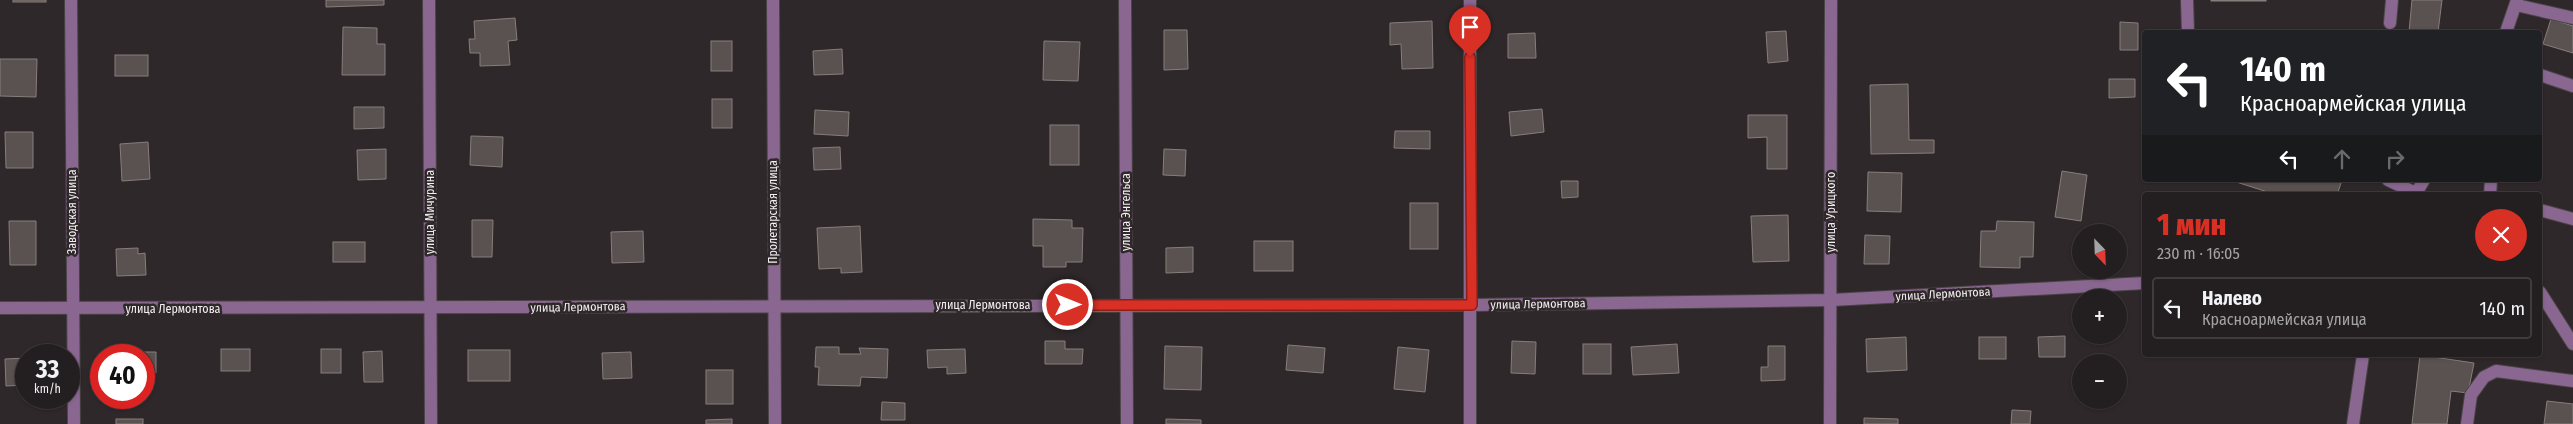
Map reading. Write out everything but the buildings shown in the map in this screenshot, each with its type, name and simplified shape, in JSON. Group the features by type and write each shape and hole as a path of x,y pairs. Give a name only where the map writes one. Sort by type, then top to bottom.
{"street":[{"name":"Заводская улица","path":"71,0 74,424"},
{"name":"улица Мичурина","path":"429,0 431,424"},
{"name":"Пролетарская улица","path":"774,0 773,305 775,424"},
{"name":"улица Энгельса","path":"1125,0 1127,424"},
{"path":"1470,0 1472,305 1470,424"},
{"name":"улица Урицкого","path":"1830,424 1832,300 1831,0"},
{"path":"2187,0 2188,30"},
{"path":"2390,23 2392,0"},
{"path":"2507,30 2516,2 2573,18"},
{"path":"2542,76 2573,86"},
{"path":"2392,182 2413,192"},
{"path":"2542,211 2573,219"},
{"name":"улица Лермонтова","path":"0,308 430,309 773,305 1472,305 1832,300 2142,282"},
{"path":"2542,295 2573,344"},
{"path":"2353,424 2363,357"},
{"path":"2468,424 2472,395 2484,377 2496,371 2573,381"}],"route":[{"path":"1068,305 1472,305 1470,57"}]}
